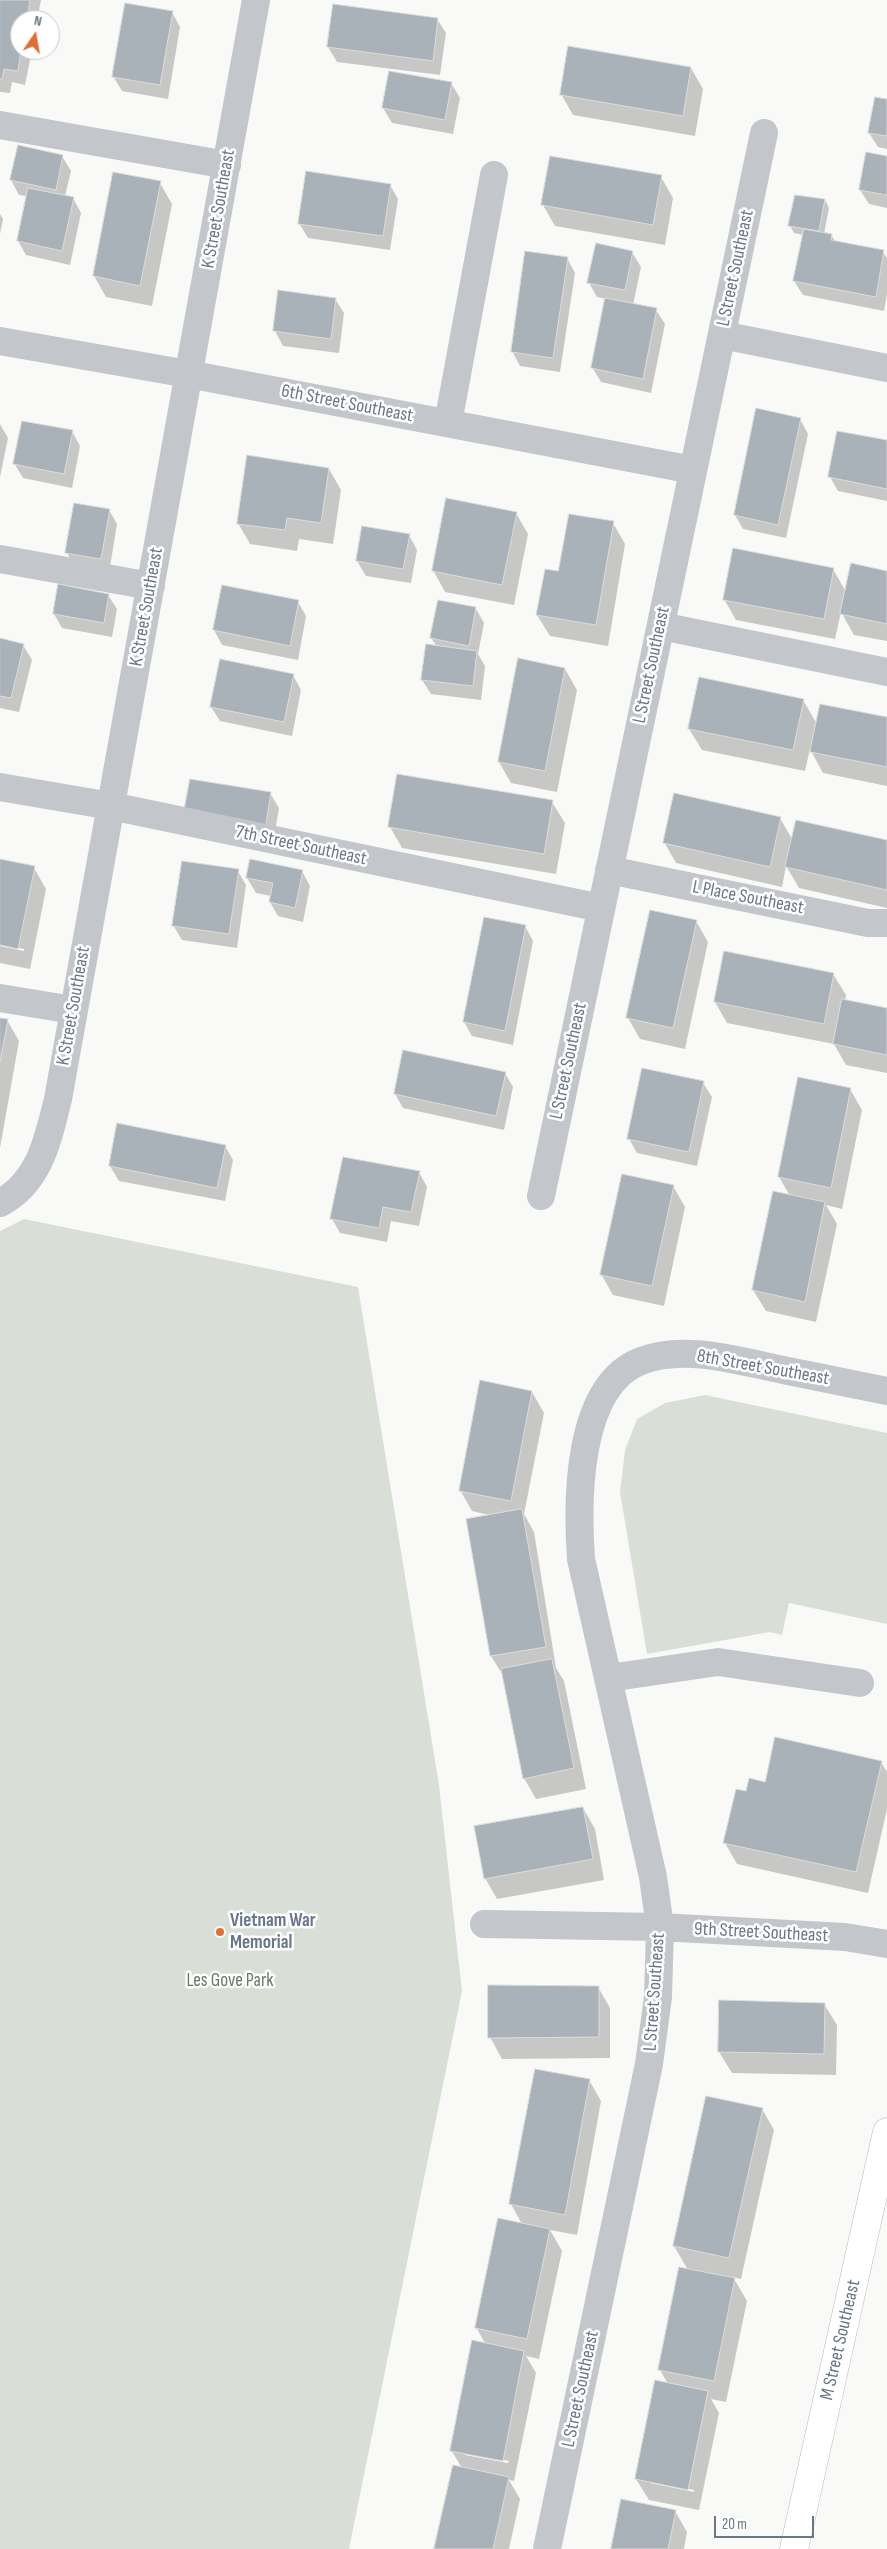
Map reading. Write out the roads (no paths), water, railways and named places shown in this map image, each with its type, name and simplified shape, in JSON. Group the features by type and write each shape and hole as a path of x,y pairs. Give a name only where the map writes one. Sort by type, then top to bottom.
{"main road":[{"name":"M Street Southeast","path":"794,2549 887,2136"}],"street":[{"name":"K Street Southeast","path":"3,1202 30,1178 46,1145 58,1098 256,0"},
{"path":"0,125 227,165"},
{"name":"L Street Southeast","path":"541,1196 764,134"},
{"path":"448,423 494,175"},
{"path":"722,335 887,368"},
{"name":"6th Street Southeast","path":"0,341 188,374 694,470"},
{"path":"0,559 151,586"},
{"path":"660,626 887,672"},
{"name":"7th Street Southeast","path":"0,786 111,806 601,908"},
{"name":"L Place Southeast","path":"609,870 868,922 887,923"},
{"path":"0,998 74,1010"},
{"name":"8th Street Southeast","path":"615,1380 641,1361 664,1355 690,1355 736,1360 887,1391"},
{"name":"L Street Southeast","path":"547,2549 649,2064 658,1996 660,1927 653,1877 609,1678 584,1578 579,1517 582,1469 590,1429 603,1397 615,1380"},
{"path":"609,1678 718,1662 860,1683"},
{"name":"9th Street Southeast","path":"484,1924 660,1927 845,1937 887,1944"}],"place":[{"name":"Vietnam War Memorial","path":"220,1932"}],"park label":[{"name":"Les Gove Park","path":"230,1981"}]}
